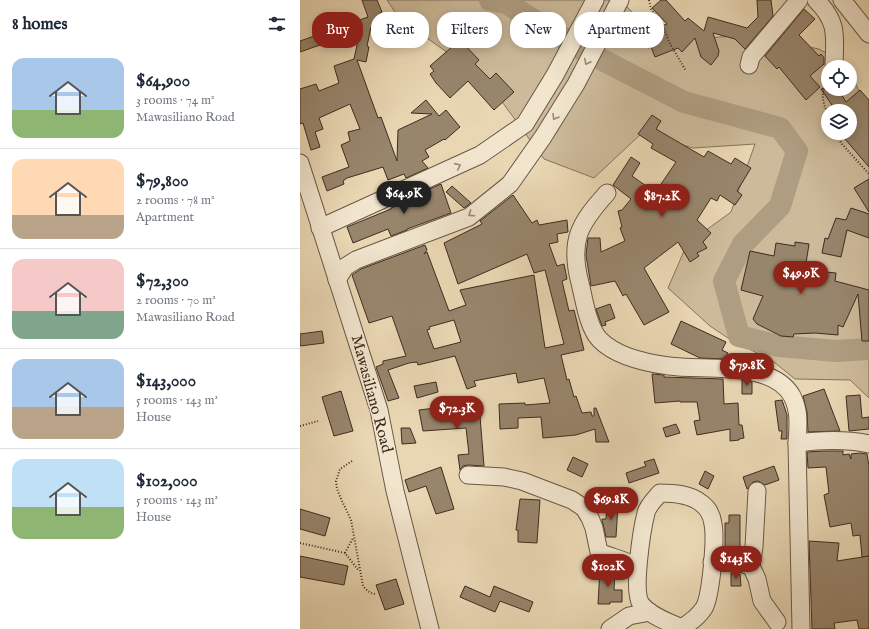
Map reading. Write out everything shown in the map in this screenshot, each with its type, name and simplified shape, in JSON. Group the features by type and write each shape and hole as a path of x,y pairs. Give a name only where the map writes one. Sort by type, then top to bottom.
{"street":[{"path":"320,228 480,155 525,124 555,75 595,0"},
{"path":"337,280 346,267 356,260 469,217 510,184 543,138 576,84 620,0"},
{"path":"749,65 751,57 799,0"},
{"path":"816,0 823,7 833,24 835,36 832,60"},
{"path":"842,0 869,34"},
{"name":"Mawasiliano Road","path":"300,163 379,410 395,491 430,629"},
{"path":"607,193 591,210 581,227 577,237 575,265 592,327 599,339 614,351 646,361 669,366 746,370 756,372 774,380 784,387 792,396 798,418 797,443 801,629"},
{"path":"797,443 820,440 860,442 869,444"},
{"path":"468,475 522,481 572,500 584,508 590,518 594,528 599,552 607,556 626,560 637,567"},
{"path":"757,491 755,535 751,566 757,579 762,601 777,622"},
{"path":"660,493 676,493 691,498 701,503 709,512 713,524 714,537 710,583 705,607 693,621 681,629 650,612 642,605 639,599 637,567 646,512 653,500 660,493"},
{"path":"712,562 728,560 751,566"},
{"path":"610,629 629,616 640,612 650,612"}],"path":[{"path":"649,0 651,9 664,28 668,42 686,71"},
{"path":"840,140 869,174"},
{"path":"300,426 318,421"},
{"path":"352,461 340,469 336,481 337,489 351,520 363,586 367,591 377,594"},
{"path":"345,553 354,538"},
{"path":"300,543 345,553 360,574"}],"shaded area":[{"path":"387,0 612,0 626,6 632,12 574,12 574,48 664,48 664,41 749,35 819,49 839,60 821,60 821,96 857,96 857,87 859,91 860,138 869,151 869,398 850,380 795,379 770,359 734,342 710,326 668,288 687,244 731,212 755,144 693,148 642,133 594,178 544,159 486,80 441,48 502,48 502,12 437,12 437,45 429,39 429,12 395,12"}],"building":[{"path":"362,0 377,0 382,12 371,12 371,27 367,46 369,47 366,62 357,60 378,118 381,117 397,161 398,130 432,114 411,113 426,100 439,116 446,110 460,127 445,140 444,139 425,150 429,157 422,161 428,168 406,178 404,174 388,180 383,167 347,178 343,181 344,184 327,191 322,177 349,167 341,145 350,141 348,132 360,129 350,104 319,118 323,129 315,132 320,147 311,150 303,123 300,124 300,89 316,84 319,91 339,83 334,66 354,59 356,48 363,48 363,19 368,17"},
{"path":"661,0 666,0 685,21 688,18 704,31 708,17 747,28 758,17 757,0 771,0 773,16 745,49 735,39 713,33 719,51 718,56 711,65 701,57 695,38 682,52 678,48 655,57 651,48 664,48 664,25 667,24 664,21 664,12 656,12 652,8"},
{"path":"804,9 815,19 799,35 819,56 821,54 824,58 824,60 821,60 821,67 810,76 820,87 806,100 779,67 777,69 765,56"},
{"path":"312,37 312,48 300,52 300,41"},
{"path":"451,48 468,48 479,60 475,64 490,79 496,73 514,92 494,110 468,81 450,98 430,74 434,71 430,66"},
{"path":"860,90 869,100 869,167 846,140 857,140 857,104 831,104 826,96 842,96 846,102 853,96 857,96 857,93"},
{"path":"652,115 661,121 656,129 704,157 708,151 731,164 735,158 751,168 737,191 742,195 735,205 720,195 717,201 711,198 697,220 711,233 703,242 707,248 697,253 699,256 690,262 678,242 644,268 669,312 644,325 626,294 623,296 615,281 591,286 586,255 588,238 600,238 601,252 625,241 620,228 622,227 618,211 622,210 631,199 613,185 631,157 640,163 632,176 649,188 651,186 657,190 676,162 651,148 653,144 638,134"},
{"path":"869,179 869,212 854,188"},
{"path":"441,184 451,213 391,236 388,229 353,243 347,227 414,199 413,196"},
{"path":"452,186 471,203 464,208 446,192"},
{"path":"513,195 532,223 537,220 539,225 567,220 568,232 557,234 558,242 549,244 557,266 564,264 567,279 562,281 569,311 574,310 584,350 561,355 567,380 569,379 574,397 576,396 582,413 591,412 592,416 594,416 594,408 596,408 609,442 596,442 595,429 576,435 543,438 541,417 518,418 518,428 500,429 499,404 525,403 525,405 550,403 544,378 518,383 516,373 474,381 476,386 467,389 455,356 418,365 417,362 409,363 388,370 399,398 388,401 376,367 383,364 383,361 406,356 392,316 369,323 352,275 361,269 425,245 427,250 424,254 427,252 449,311 466,305 460,290 534,275 545,348 564,344 545,270 534,273 527,254 458,284 444,243 482,224 480,221","holes":["454,320 461,342 434,349 427,330 430,329 429,327"]},
{"path":"851,208 869,214 869,238 847,230 841,257 822,253 825,238 828,239 836,218 846,220"},
{"path":"795,242 809,244 805,270 836,273 835,281 869,290 869,341 862,341 858,294 843,327 838,325 838,335 815,333 794,334 793,337 781,336 757,324 753,319 763,296 741,290 750,251 774,256 776,243 795,246"},
{"path":"610,304 615,318 605,322 606,325 602,326 596,309"},
{"path":"681,321 726,342 722,350 728,353 725,359 700,358 671,344"},
{"path":"322,331 324,343 300,346 300,334"},
{"path":"652,374 664,375 664,377 723,379 724,404 738,403 739,425 742,425 744,438 730,441 730,429 697,435 694,421 700,420 697,402 680,401 655,403"},
{"path":"742,380 752,382 752,394 742,394"},
{"path":"436,382 438,392 417,398 414,386"},
{"path":"824,389 840,431 808,432 807,412 803,396"},
{"path":"341,391 353,431 334,436 322,397"},
{"path":"860,395 862,418 869,417 869,429 849,431 846,396"},
{"path":"782,400 787,415 787,439 781,439 782,431 779,431 775,401"},
{"path":"460,405 461,418 480,416 484,466 468,465 463,466 460,470 458,455 469,454 466,428 423,431 419,410"},
{"path":"676,424 680,433 666,437 663,428"},
{"path":"401,428 410,428 416,443 402,444"},
{"path":"843,451 843,455 849,454 851,459 851,454 867,454 869,466 869,556 862,557 860,535 853,536 851,523 830,527 824,495 829,493 826,467 808,468 807,452"},
{"path":"573,457 588,464 582,477 567,470"},
{"path":"654,459 659,473 629,483 626,473 646,466 644,462"},
{"path":"774,466 779,480 765,485 758,481 753,482 747,489 743,477"},
{"path":"441,467 454,509 436,514 426,486 409,492 405,480"},
{"path":"705,471 714,476 708,489 699,484"},
{"path":"520,499 540,500 537,543 518,542 518,530 516,530"},
{"path":"607,504 618,505 616,537 606,537 602,519 606,519"},
{"path":"300,509 330,518 325,536 300,529"},
{"path":"729,515 740,515 740,548 725,548 725,523 729,523"},
{"path":"809,541 839,543 837,561 869,556 869,629 859,629 857,620 834,623 835,629 812,629"},
{"path":"300,556 348,566 344,585 300,577"},
{"path":"600,569 615,570 614,590 622,590 622,602 598,604"},
{"path":"731,573 740,574 741,586 731,586"},
{"path":"396,579 404,604 385,610 376,585"},
{"path":"465,586 490,597 494,586 533,602 529,612 500,601 495,612 460,597"}],"waterway":[{"path":"490,0 506,3 581,49 684,102 780,128 797,151 780,206 743,244 724,281 739,336 779,346 836,351 869,349"}]}
